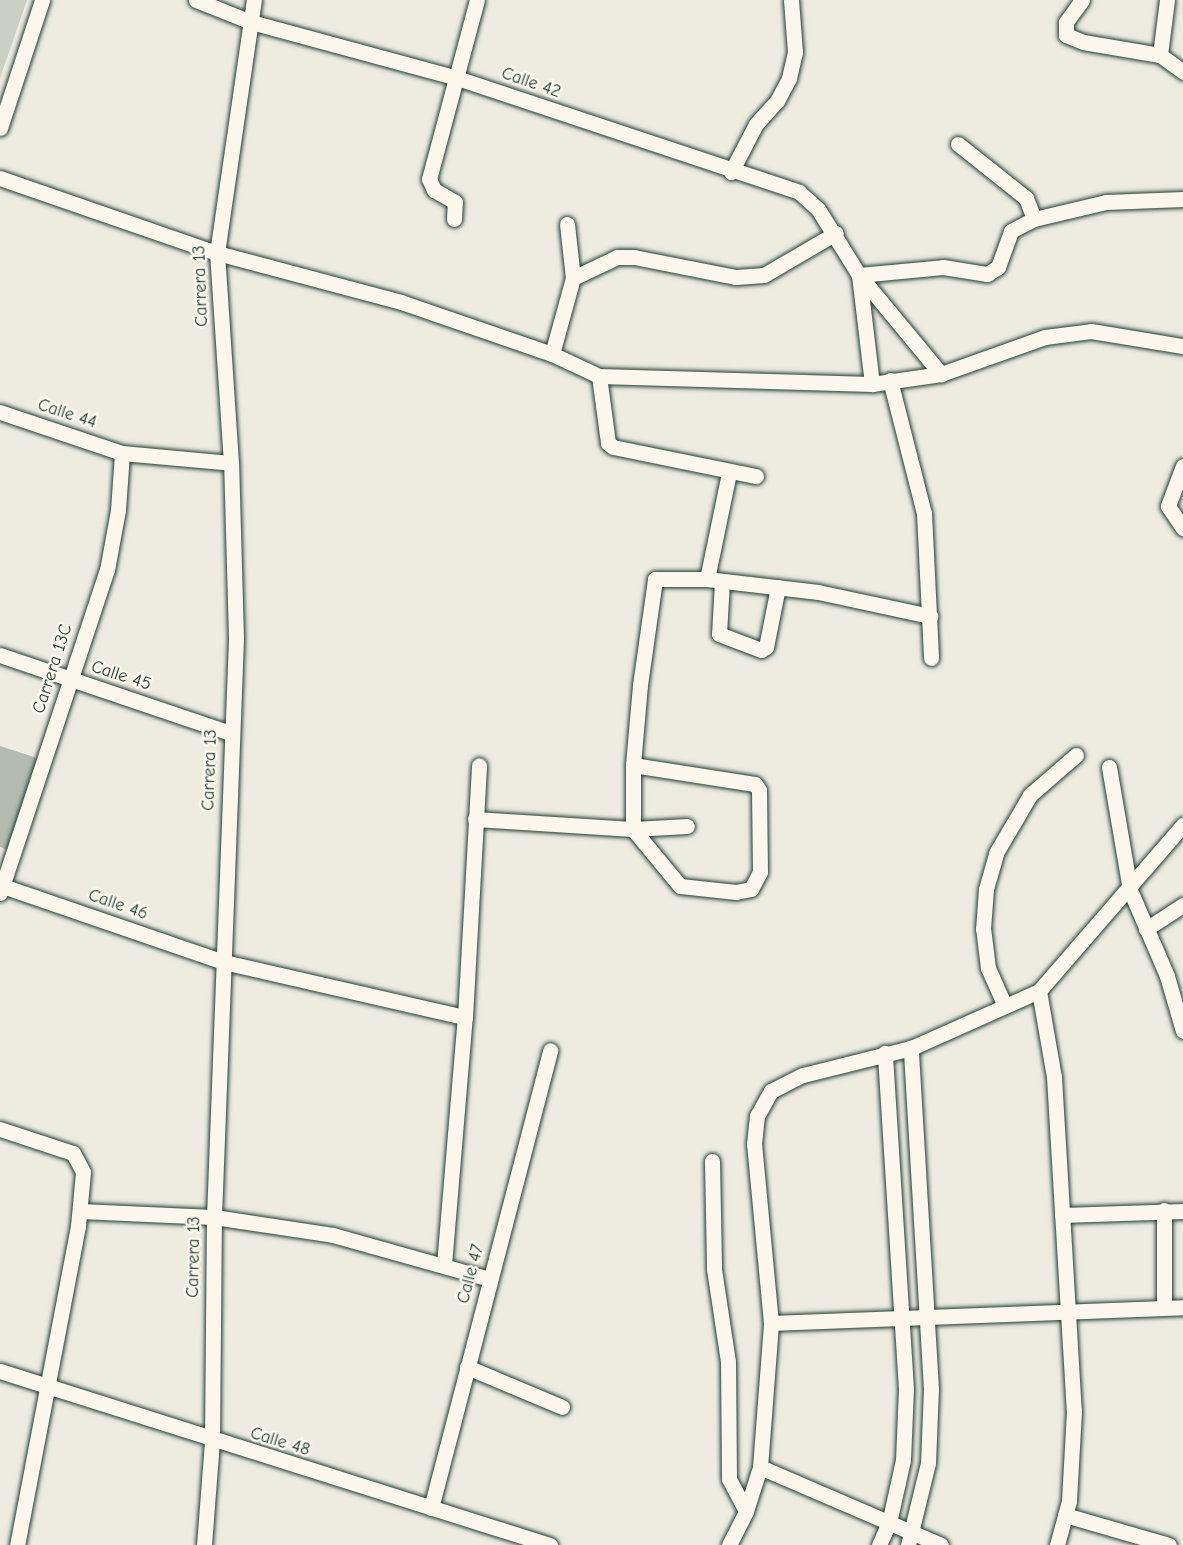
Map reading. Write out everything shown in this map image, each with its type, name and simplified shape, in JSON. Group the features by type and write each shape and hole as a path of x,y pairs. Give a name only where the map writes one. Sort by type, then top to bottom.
{"street":[{"path":"0,128 42,0"},
{"name":"Calle 42","path":"196,0 250,22 454,77 731,172 766,179 799,192 818,209 836,233 859,275"},
{"name":"Carrera 13","path":"204,1545 212,1441 214,1217 230,733 236,638 231,463 217,253 254,0"},
{"path":"454,219 455,202 434,190 429,179 454,77 477,0"},
{"path":"731,172 756,124 777,101 789,78 795,52 790,0"},
{"path":"1082,0 1066,22 1066,35 1083,42 1160,55 1183,72"},
{"path":"1160,55 1167,0"},
{"path":"958,144 1026,198 1034,219"},
{"path":"0,178 217,253 401,302 552,354 599,376 872,384 941,374 1045,337 1091,331 1183,346"},
{"path":"859,275 943,267 987,274 998,267 1011,231 1034,219 1106,202 1183,200"},
{"path":"552,354 573,278 567,224"},
{"path":"573,278 616,257 634,257 736,277 764,274 836,233"},
{"path":"859,275 941,374"},
{"path":"859,275 872,384"},
{"path":"599,376 610,445 729,473 756,476"},
{"path":"890,380 924,513 931,658"},
{"name":"Calle 44","path":"0,412 122,453 231,463"},
{"name":"Carrera 13C","path":"1,888 107,570 118,510 122,453"},
{"path":"1183,466 1168,506 1183,528"},
{"path":"729,473 714,580 719,634 762,650 766,647 778,587"},
{"path":"633,765 755,784 759,795 757,883 736,892 680,886 633,829 633,765 653,583 662,576 778,587 930,616"},
{"name":"Calle 45","path":"0,655 230,733"},
{"path":"1005,1006 988,968 983,929 986,889 996,853 1030,795 1076,754"},
{"path":"444,1265 465,1017 479,765"},
{"path":"1109,767 1130,890 1167,976 1183,1031"},
{"path":"476,819 633,829 687,826"},
{"path":"729,1545 746,1511 760,1467 771,1323 754,1144 757,1116 771,1091 803,1075 911,1048 1039,991 1062,960 1130,890 1183,825"},
{"name":"Calle 46","path":"1,888 224,962 465,1017"},
{"path":"1146,928 1183,905"},
{"path":"1039,991 1054,1077 1074,1411 1065,1515 1057,1545"},
{"path":"911,1048 925,1318 931,1389 928,1463 911,1539"},
{"name":"Calle 47","path":"431,1508 550,1050"},
{"path":"879,1545 889,1523 903,1460 906,1389 885,1053"},
{"path":"0,1130 73,1153 83,1172 80,1212 50,1388 17,1545"},
{"path":"712,1161 713,1258 728,1362 729,1479 746,1511"},
{"path":"1062,1215 1164,1209 1183,1211"},
{"path":"1164,1209 1164,1307"},
{"path":"80,1212 214,1217 333,1235 490,1279"},
{"path":"771,1323 1068,1314 1183,1307"},
{"path":"467,1367 562,1407"},
{"name":"Calle 48","path":"0,1371 212,1441 550,1545"},
{"path":"760,1467 889,1523 911,1539 941,1545"},
{"path":"1065,1515 1169,1545"},
{"path":"205,1527 215,1545"}],"shaded area":[{"path":"0,0 27,0 0,78"}],"building":[{"path":"0,746 37,758 8,850 0,847"}]}
